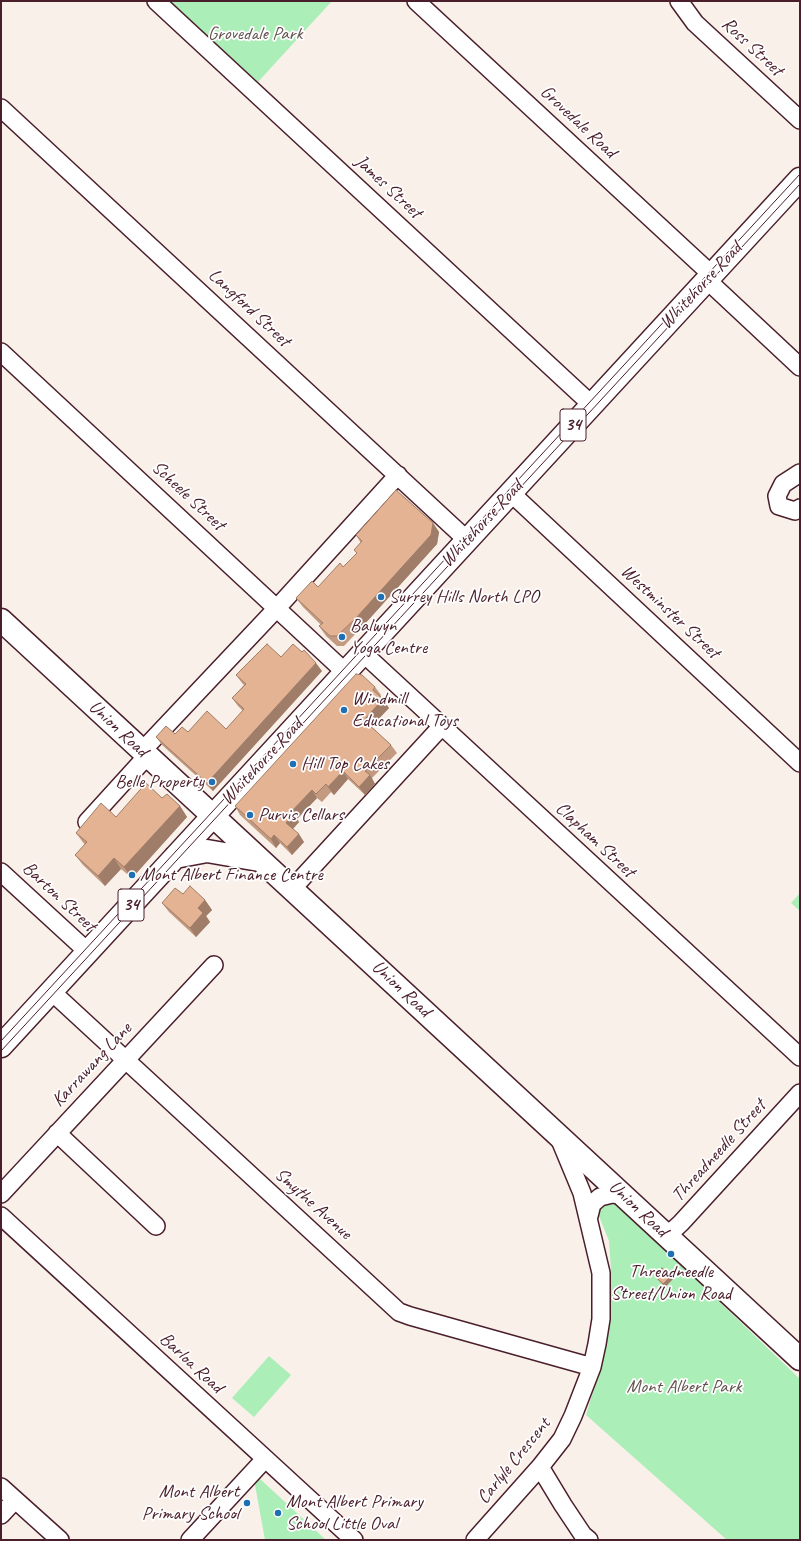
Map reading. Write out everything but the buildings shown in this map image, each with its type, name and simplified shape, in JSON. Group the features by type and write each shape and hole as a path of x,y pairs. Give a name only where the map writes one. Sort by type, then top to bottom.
{"main road":[{"name":"Whitehorse Road","path":"1,1046 800,179"},
{"name":"Union Road","path":"1,620 800,1359"},
{"path":"175,857 207,851 261,860"}],"street":[{"name":"James Street","path":"156,1 592,405"},
{"name":"Grovedale Road","path":"416,1 710,277 800,367"},
{"name":"Ross Street","path":"679,1 695,23 800,120"},
{"name":"Langford Street","path":"1,108 467,540"},
{"name":"Scheele Street","path":"1,352 345,672"},
{"path":"800,473 783,484 777,496 780,506 796,511 800,508"},
{"path":"77,832 145,753 398,475"},
{"name":"Westminster Street","path":"511,493 800,763"},
{"name":"Clapham Street","path":"363,653 800,1057"},
{"path":"292,889 441,726"},
{"name":"Barton Street","path":"1,872 88,952"},
{"name":"Karrawang Lane","path":"1,1194 56,1133 214,965"},
{"name":"Smythe Avenue","path":"51,991 124,1060 399,1312 592,1367"},
{"name":"Threadneedle Street","path":"667,1236 681,1223 800,1093"},
{"path":"56,1133 156,1226"},
{"name":"Carlyle Crescent","path":"475,1540 540,1467 562,1439 573,1416 592,1367 601,1319 601,1273 589,1216 576,1174 557,1133"},
{"path":"589,1216 592,1204 600,1197 612,1194 623,1195"},
{"name":"Barloa Road","path":"1,1216 265,1460 354,1540"},
{"path":"190,1540 265,1460"},
{"path":"540,1467 583,1535 589,1540"},
{"path":"1,1487 60,1540"},
{"path":"1,1515 15,1500"}],"green space":[{"name":"Grovedale Park","path":"170,1 332,1 258,82"},
{"path":"800,893 800,911 791,903"},
{"name":"Mont Albert Park","path":"606,1198 620,1207 800,1379 800,1540 727,1540 586,1415 599,1372 609,1325 611,1270 609,1241 597,1211"},
{"path":"269,1356 291,1375 254,1417 232,1398"},
{"name":"Mont Albert Primary School Little Oval","path":"258,1477 326,1540 265,1540 255,1485"}],"tram line":[{"path":"1,1041 800,174"},
{"path":"1,1051 800,184"}],"place":[{"name":"Surrey Hills North LPO","path":"381,597"},
{"name":"Balwyn Yoga Centre","path":"342,637"},
{"name":"Windmill Educational Toys","path":"344,710"},
{"name":"Hill Top Cakes","path":"293,764"},
{"name":"Belle Property","path":"212,782"},
{"name":"Purvis Cellars","path":"250,815"},
{"name":"Mont Albert Finance Centre","path":"132,875"},
{"name":"Threadneedle Street/Union Road","path":"671,1254"},
{"name":"Mont Albert Primary School","path":"247,1503"},
{"name":"Mont Albert Primary School Little Oval","path":"278,1513"}]}
